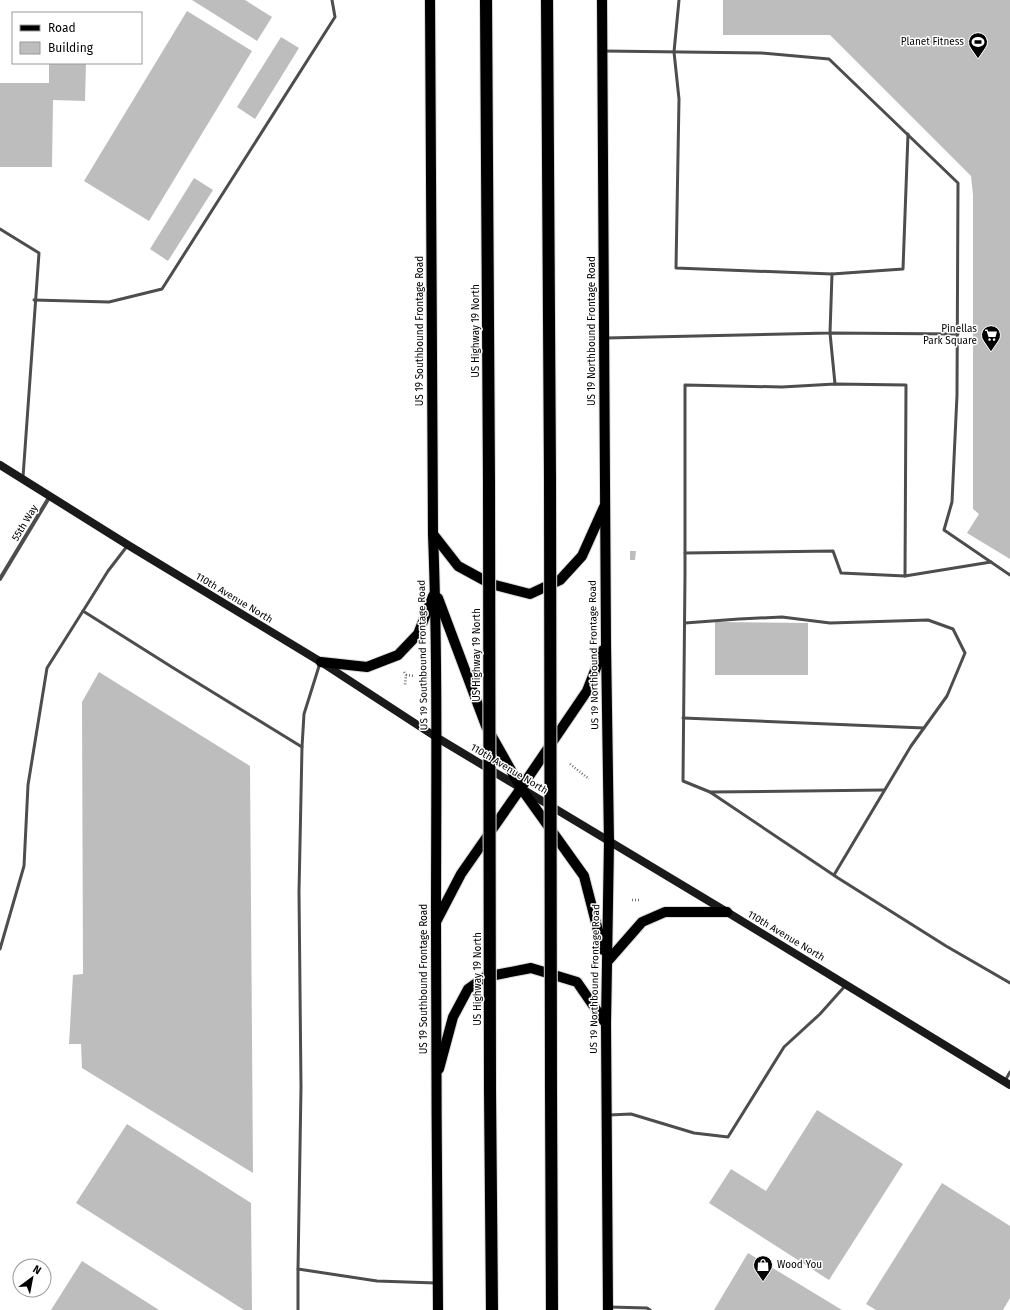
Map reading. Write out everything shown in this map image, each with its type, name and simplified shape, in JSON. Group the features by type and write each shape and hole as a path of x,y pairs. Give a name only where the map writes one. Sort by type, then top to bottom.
{"highway":[{"name":"US Highway 19 North","path":"486,0 492,1310"},
{"path":"547,0 552,1310"}],"main road":[{"name":"US 19 Southbound Frontage Road","path":"430,0 432,534 435,591 436,737 436,1084 438,1310"},
{"name":"US 19 Northbound Frontage Road","path":"602,0 606,644 609,842 606,1024 608,1309"},
{"path":"432,534 458,566 491,584 530,594 560,580 582,556 605,503"},
{"path":"320,662 367,666 398,655 418,634 435,591"},
{"path":"435,591 486,726 521,788 584,876 607,962"},
{"path":"436,923 461,874 587,691 606,644"},
{"path":"607,962 642,922 665,912 727,912"},
{"path":"436,1084 453,1017 468,989 485,977 531,968 576,982 606,1024"}],"street":[{"name":"110th Avenue North","path":"0,465 320,662 436,737 1007,1083"},
{"name":"55th Way","path":"0,579 50,496"}],"lane":[{"path":"34,300 109,302 162,289 335,16 332,0"},
{"path":"679,0 674,52 679,99 676,268 832,274 903,268 908,134"},
{"path":"602,51 761,53 829,59 958,183 957,394 952,502 944,530 1010,575"},
{"path":"0,229 39,253 34,300 23,479"},
{"path":"832,274 830,333 835,384"},
{"path":"604,338 830,333 958,334"},
{"path":"905,576 906,385 835,384 782,387 685,385 683,781 710,792 834,875 946,946 1010,983"},
{"path":"0,949 24,866 28,785 46,668 108,571 128,545"},
{"path":"685,553 832,552 841,573 905,576 991,562"},
{"path":"83,611 174,669 302,747"},
{"path":"685,622 782,617 830,623 928,620 953,629 965,653 947,696 911,746 834,875"},
{"path":"298,1310 301,1087 299,892 302,747 304,714 320,662"},
{"path":"683,718 924,728"},
{"path":"710,792 884,790"},
{"path":"606,1115 631,1114 694,1133 728,1137 784,1047 820,1014 846,985"},
{"path":"1007,1083 1010,1072"},
{"path":"298,1269 376,1281 437,1282"},
{"path":"608,1309 647,1308 650,1310"}],"path":[{"path":"403,670 406,676 405,685"},
{"path":"406,676 414,676"},
{"path":"568,762 594,783"},
{"path":"632,900 640,900"}],"building":[{"path":"192,0 245,0 272,17 257,41"},
{"name":"Pinellas Park Square","path":"723,0 1010,0 1010,559 967,533 979,514 973,509 973,195 971,176 830,35 723,35"},
{"path":"187,11 252,51 149,221 84,181"},
{"path":"281,37 299,48 255,119 237,107"},
{"path":"49,64 86,64 85,101 53,100 52,167 0,167 0,83 49,83"},
{"path":"194,178 213,190 168,261 150,249"},
{"path":"630,551 636,551 635,560 630,560"},
{"path":"715,622 808,623 808,675 715,675"},
{"path":"99,672 250,766 253,1173 82,1068 81,1044 69,1044 73,975 83,974 82,702"},
{"path":"817,1110 903,1164 829,1280 709,1203 731,1169 766,1191"},
{"path":"127,1124 251,1203 252,1310 244,1310 76,1203"},
{"path":"942,1183 1010,1226 1010,1298 1003,1310 876,1310 866,1304"},
{"name":"Wood You","path":"748,1253 842,1310 714,1310"},
{"path":"82,1261 159,1310 51,1310"}],"place":[{"name":"Planet Fitness","path":"978,59"},
{"name":"Pinellas Park Square","path":"991,352"},
{"name":"Wood You","path":"763,1282"}]}
